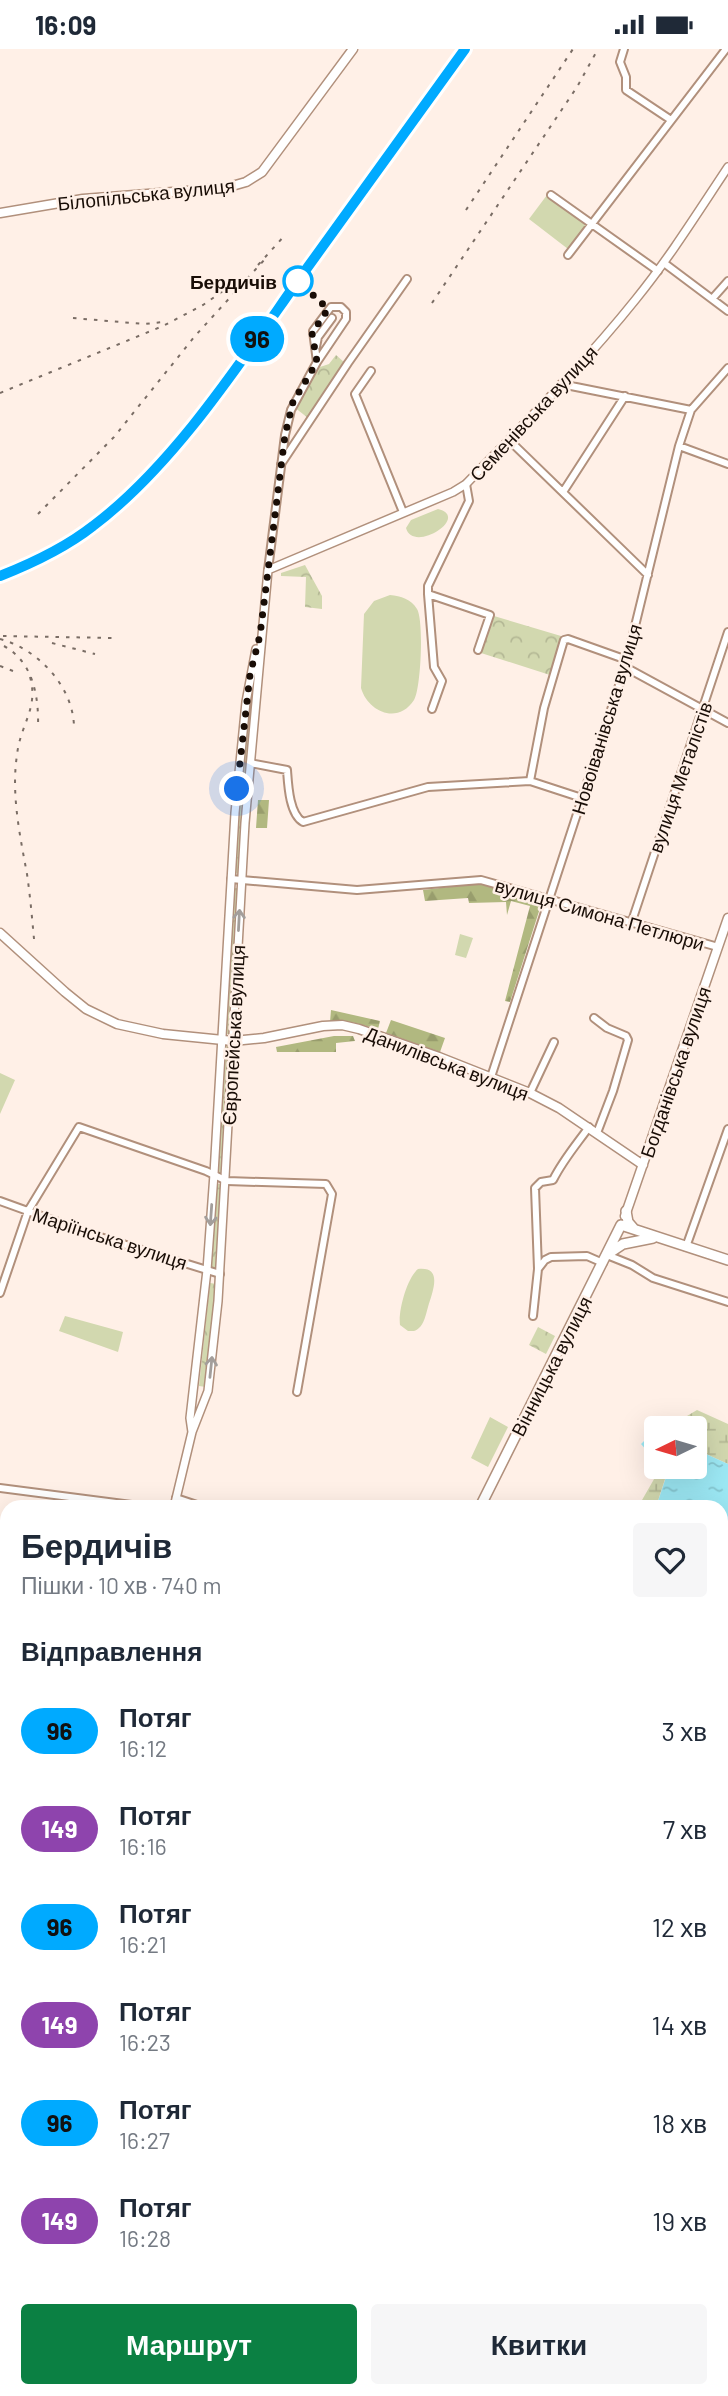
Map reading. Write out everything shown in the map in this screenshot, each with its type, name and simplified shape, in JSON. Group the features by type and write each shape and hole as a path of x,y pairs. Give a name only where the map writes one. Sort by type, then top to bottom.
{"main road":[{"name":"Білопільська вулиця","path":"1,212 83,199 225,188 246,183 262,172 354,49"},
{"name":"Богданівська вулиця","path":"619,1229 722,943 728,918"},
{"name":"Данилівська вулиця","path":"1,936 65,992 101,1017 117,1024 139,1030 221,1041 264,1038 323,1026 342,1025 439,1057 530,1093 589,1127 643,1165"},
{"path":"626,1211 628,1222 635,1230"},
{"path":"659,1238 623,1241 619,1238 619,1229 635,1230 728,1260"},
{"name":"Вінницька вулиця","path":"484,1500 619,1229"},
{"path":"605,1259 623,1244 634,1241"}],"street":[{"path":"624,49 620,62 626,76 626,90 671,120"},
{"path":"568,255 726,49"},
{"name":"Семенівська вулиця","path":"268,570 453,492 466,484 604,337 664,263 728,167"},
{"path":"551,195 658,271"},
{"path":"664,263 728,311"},
{"path":"281,465 407,279"},
{"path":"712,299 728,281"},
{"path":"317,362 312,333 329,316 331,307 341,307 347,316 342,326 329,316"},
{"name":"Європейська вулиця","path":"175,1500 192,1432 208,1391 220,1274 250,764 260,667 260,635 281,465 290,409 342,326"},
{"name":"Новоіванівська вулиця","path":"491,1077 626,663 679,446 691,410 728,369"},
{"path":"371,371 355,394 403,512"},
{"path":"561,384 691,410"},
{"path":"563,492 625,396"},
{"path":"509,440 648,575"},
{"path":"679,446 728,464"},
{"path":"432,709 442,681 434,667 428,586 469,501 466,484"},
{"path":"428,594 490,615 478,650"},
{"name":"вулиця Металістів","path":"632,921 728,632"},
{"name":"Європейська вулиця","path":"192,1432 190,1418 207,1270 231,879 246,702 260,635"},
{"path":"530,781 544,708 564,640 568,639 626,663 728,723"},
{"path":"250,764 287,770 286,785 297,818 303,822 428,787 530,781 582,797"},
{"name":"вулиця Симона Петлюри","path":"231,879 357,890 481,880 722,943"},
{"path":"594,1018 607,1028 626,1036 628,1040 597,1133"},
{"path":"530,1093 554,1042"},
{"path":"0,1293 28,1211 79,1127 214,1174 227,1181 326,1184 332,1194 297,1392"},
{"path":"533,1316 538,1269 535,1188 541,1182 553,1180 570,1150 589,1127"},
{"path":"686,1247 728,1129"},
{"name":"Маріїнська вулиця","path":"0,1201 97,1236 220,1274"},
{"path":"538,1269 551,1257 587,1255 632,1265 653,1278 728,1302"},
{"path":"0,1488 93,1500"}],"green space":[{"path":"547,195 586,225 568,249 529,219"},
{"path":"336,355 345,363 308,418 294,407 320,367 329,364"},
{"path":"438,509 446,513 448,519 444,525 428,536 411,535 406,528 411,520"},
{"path":"305,565 322,596 322,609 305,607 306,577 281,576 281,573"},
{"path":"390,595 405,599 417,609 421,640 420,669 414,700 407,708 392,714 370,704 361,688 364,614 374,601"},
{"path":"494,616 561,636 550,675 481,653"},
{"path":"252,671 257,671 240,874 234,873"},
{"path":"258,800 269,800 267,828 256,828"},
{"path":"482,883 537,899 541,905 510,1002 505,1001 530,906 511,901 507,915 506,902 469,903 468,898 425,901 423,890"},
{"path":"233,888 239,888 231,1034 224,1034"},
{"path":"460,934 473,938 466,958 455,955"},
{"path":"331,1010 380,1021 378,1029 351,1022 330,1022"},
{"path":"391,1020 445,1038 440,1052 386,1033"},
{"path":"334,1036 353,1036 355,1041 336,1043 336,1052 277,1052 276,1047"},
{"path":"224,1046 231,1046 225,1173 217,1172"},
{"path":"0,1073 15,1080 0,1114"},
{"path":"217,1184 225,1184 218,1271 211,1270"},
{"path":"418,1269 431,1272 434,1282 422,1324 414,1331 408,1331 400,1325 400,1312 407,1287"},
{"path":"210,1283 217,1284 206,1387 199,1386"},
{"path":"65,1316 123,1332 118,1352 59,1331"},
{"path":"538,1327 555,1336 546,1354 529,1345"},
{"path":"697,1410 728,1424 728,1464 707,1454 707,1416 687,1416"},
{"path":"490,1417 508,1427 488,1467 471,1458"},
{"path":"654,1479 665,1479 658,1500 642,1500"}],"water":[{"path":"707,1454 728,1464 728,1500 658,1500 665,1479 707,1479"}],"railway":[{"path":"0,583 47,562 96,530 147,483 232,383 471,49"},
{"path":"466,210 573,49"},
{"path":"432,303 577,87 598,49"},
{"path":"258,265 286,234"},
{"path":"38,514 114,437 195,336 266,258"},
{"path":"0,393 163,326 203,305 233,284"},
{"path":"73,318 144,324 163,322"},
{"path":"3,636 112,638"},
{"path":"0,639 28,651 61,684 68,698 74,728"},
{"path":"52,643 95,654"},
{"path":"4,646 22,661 28,671 35,692 38,728"},
{"path":"0,666 13,671"},
{"path":"30,677 31,707 19,744 15,785 34,939"}],"train":[{"name":"96","path":"0,576 43,558 93,526 117,507 160,462 230,376 465,49"}],"place":[{"name":"Бердичів","path":"298,281"}],"route":[{"path":"237,789 246,702 260,635 285,435 293,402 317,362 312,333 328,309 298,281"}]}
